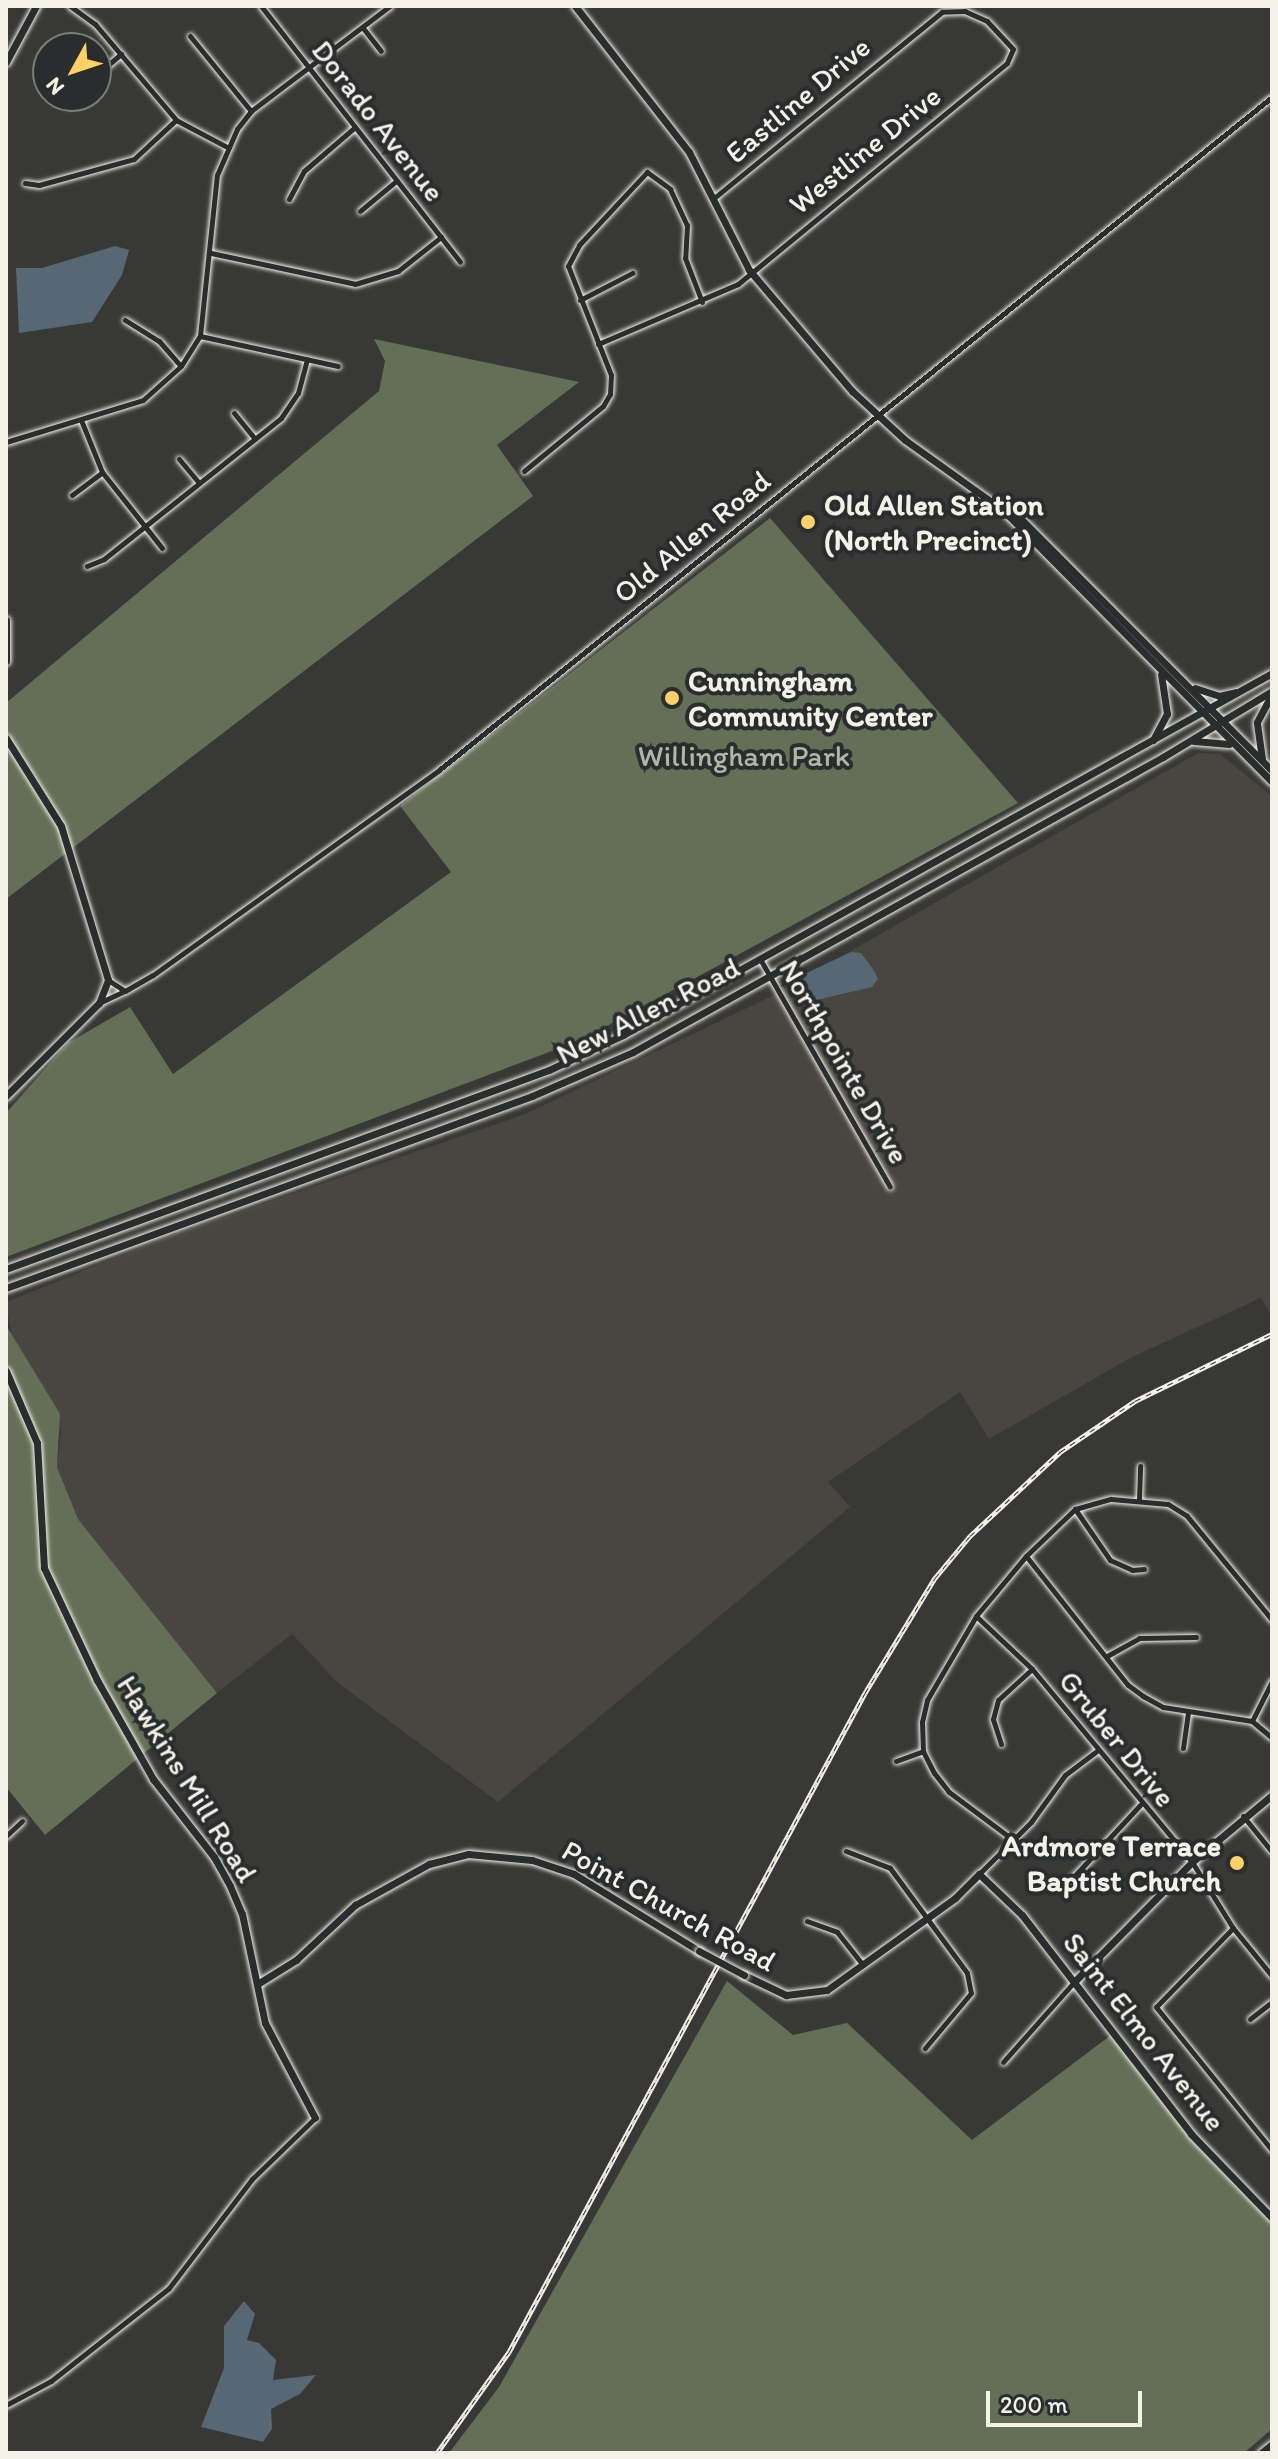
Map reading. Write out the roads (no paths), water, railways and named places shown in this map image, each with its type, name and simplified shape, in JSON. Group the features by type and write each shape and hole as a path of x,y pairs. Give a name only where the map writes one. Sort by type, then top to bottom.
{"main road":[{"path":"6,62 36,6"},
{"path":"575,6 676,132 714,198 749,270 877,416 1004,511 1272,782"},
{"path":"1004,511 1015,513 1272,771"},
{"path":"6,620 6,661"},
{"path":"1151,743 1167,714 1167,690 1158,668"},
{"name":"New Allen Road","path":"6,1269 549,1070 760,959 1205,715 1272,673"},
{"path":"1190,686 1219,696 1250,687"},
{"path":"1262,761 1257,722 1272,692"},
{"name":"New Allen Road","path":"6,1288 532,1096 633,1052 1216,727 1272,692"},
{"path":"6,738 61,826 108,980 99,1003 6,1096"},
{"path":"1189,742 1220,741 1235,747"},
{"path":"223,1208 223,1193 243,1182"},
{"name":"Hawkins Mill Road","path":"7,1374 37,1443 44,1568 97,1680 153,1779 230,1886 259,1983 265,2023 315,2118"},
{"path":"1074,1982 1192,1862 1243,1816 1272,1795"},
{"name":"Point Church Road","path":"259,1983 296,1960 355,1905 429,1864 468,1854 532,1860 574,1874 699,1951 771,1990 802,1996 827,1990 927,1917 979,1874"},
{"name":"Saint Elmo Avenue","path":"979,1874 1022,1915 1191,2134 1271,2216"},
{"path":"1261,2453 1272,2444"}],"street":[{"path":"70,6 121,54 176,120 227,147"},
{"name":"Dorado Avenue","path":"261,6 460,262"},
{"path":"6,442 143,400 181,366 200,336 217,175 227,147 251,111 390,6"},
{"name":"Eastline Drive","path":"714,198 948,8 976,15 998,28 1013,49 1007,63"},
{"path":"363,28 381,51"},
{"path":"190,36 251,111"},
{"path":"112,62 121,54"},
{"name":"Westline Drive","path":"598,344 738,284 749,270 1007,63"},
{"name":"Old Allen Road","path":"99,1003 125,991 452,761 1272,97"},
{"path":"25,183 39,185 134,159 176,120"},
{"path":"289,199 304,171 354,128"},
{"path":"524,471 603,406 611,375 568,266 571,255 647,172 670,189 687,225 685,258 702,302"},
{"path":"360,211 396,181"},
{"path":"211,253 355,284 398,271 441,237"},
{"path":"580,300 632,273"},
{"path":"125,320 159,341 181,366"},
{"path":"200,336 338,366"},
{"path":"87,566 145,526 255,439 291,406 307,359"},
{"path":"234,413 255,439"},
{"path":"81,420 102,472 162,548"},
{"path":"179,459 199,483"},
{"path":"72,495 102,472"},
{"name":"Northpointe Drive","path":"760,959 890,1187"},
{"path":"108,980 125,991"},
{"path":"1139,1499 1140,1466"},
{"path":"1012,1839 949,1792 923,1751 927,1700 976,1616 1026,1556 1075,1509 1111,1499 1139,1499 1168,1504 1187,1516 1272,1620"},
{"path":"1075,1509 1110,1560 1132,1570 1144,1569"},
{"path":"1026,1556 1143,1696 1188,1712 1252,1721 1272,1738"},
{"name":"Gruber Drive","path":"976,1616 1032,1669 1140,1805 1192,1862 1233,1928 1272,1976"},
{"path":"1107,1656 1139,1638 1196,1637"},
{"path":"1001,1744 993,1719 998,1700 1032,1669"},
{"path":"1252,1721 1272,1681"},
{"path":"1183,1748 1188,1712"},
{"name":"Point Church Road","path":"979,1874 1065,1775 1098,1750"},
{"path":"896,1761 923,1751"},
{"path":"1066,1885 1140,1805"},
{"path":"1243,1816 1272,1852"},
{"path":"6,1836 22,1821"},
{"path":"846,1851 890,1868 967,1973 971,1993 925,2048"},
{"path":"807,1921 837,1932 863,1965"},
{"path":"1233,1928 1156,2007 1272,2150"},
{"path":"1003,2062 1074,1982"},
{"path":"1250,2019 1272,2002"},
{"path":"6,2405 51,2381 169,2288 252,2179 315,2118"}],"water":[{"path":"115,246 129,250 122,275 92,322 19,333 16,268 42,268"},
{"path":"851,952 861,953 875,972 878,979 872,987 799,1004 790,987 794,979"},
{"path":"244,2301 255,2314 247,2340 259,2343 276,2360 273,2380 316,2375 300,2394 271,2409 272,2429 263,2442 201,2427 224,2368 224,2326"}],"railway":[{"path":"437,2453 509,2352 865,1693 935,1578 970,1536 1060,1452 1135,1401 1272,1334"}],"place":[{"name":"Old Allen Station (North Precinct)","path":"808,522"},
{"name":"Cunningham Community Center","path":"672,698"},
{"name":"Ardmore Terrace Baptist Church","path":"1237,1863"}],"park label":[{"name":"Willingham Park","path":"744,756"}]}
